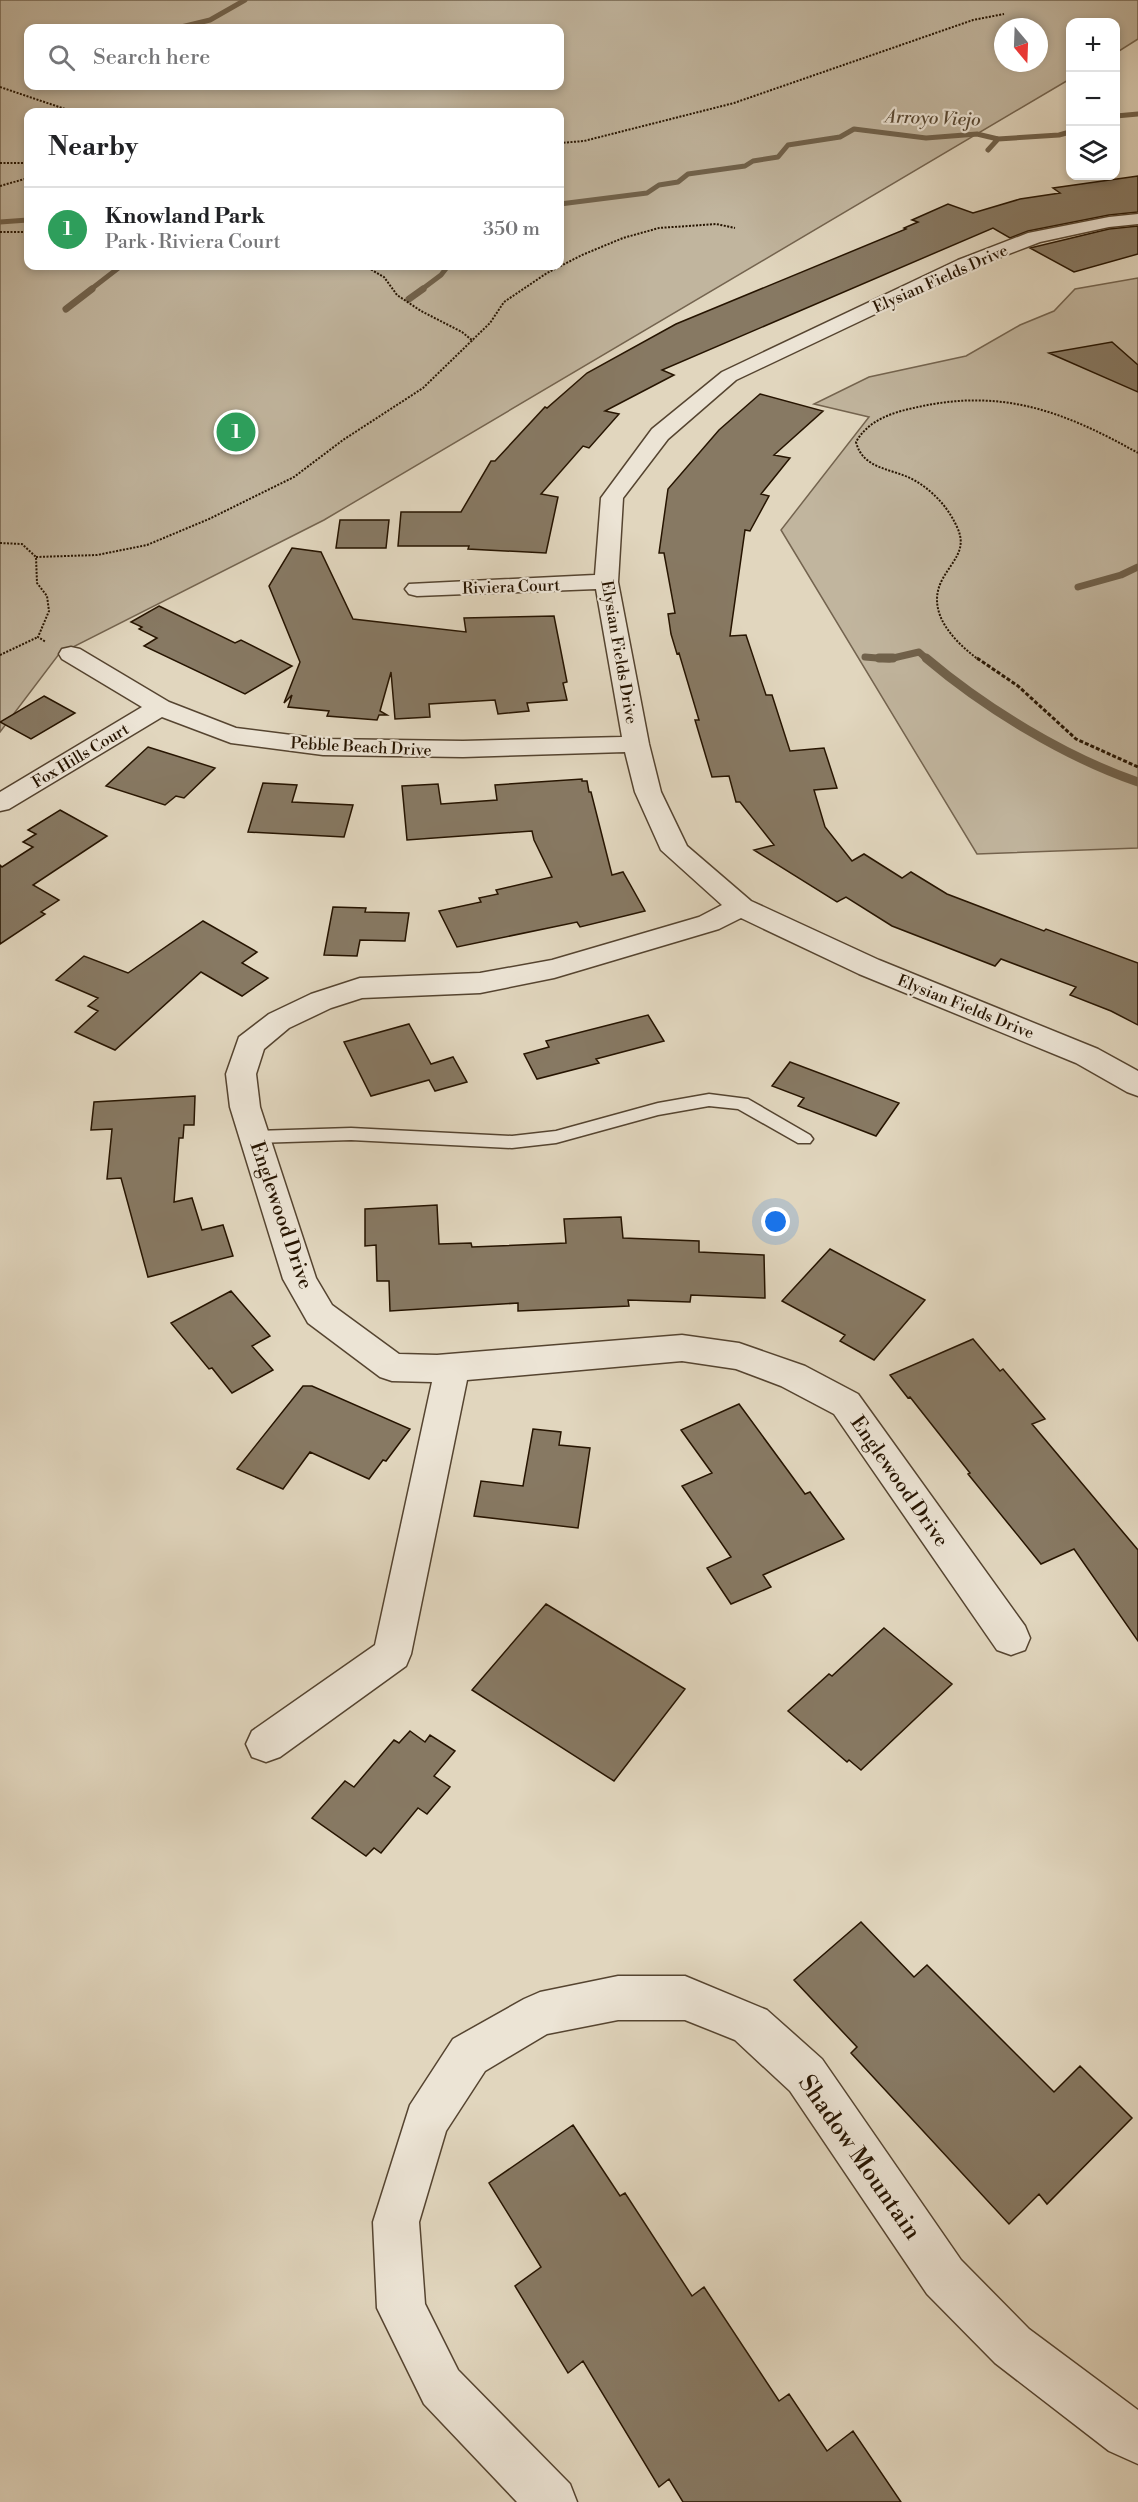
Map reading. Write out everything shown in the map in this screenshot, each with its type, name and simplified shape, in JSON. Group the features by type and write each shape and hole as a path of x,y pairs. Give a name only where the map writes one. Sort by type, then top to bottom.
{"street":[{"name":"Elysian Fields Drive","path":"1138,219 1109,222 1035,237 956,268 729,376 660,434 612,498 606,582 636,744 648,792 675,850 741,907 869,967 1087,1056 1138,1086"},
{"name":"Riviera Court","path":"417,589 606,582"},
{"name":"Pebble Beach Drive","path":"71,654 159,707 231,735 323,747 463,749 636,744"},
{"name":"Fox Hills Court","path":"0,803 159,707"},
{"name":"Englewood Drive","path":"741,907 709,922 554,969 480,983 360,988 321,1001 279,1020 250,1044 241,1074 245,1107 300,1278 320,1314 392,1367 452,1368 682,1348 738,1356 793,1376 846,1404 1011,1638"},
{"path":"266,1744 392,1654 452,1368"},
{"name":"Shadow Mountain","path":"552,2502 441,2387 401,2308 396,2222 426,2121 469,2055 540,2014 618,1998 685,1998 751,2025 806,2075 944,2277 1012,2346 1138,2439"}],"lane":[{"path":"255,1137 351,1134 512,1142 555,1137 658,1109 709,1100 742,1103 804,1139"}],"path":[{"path":"564,143 584,141 734,103 973,20 1004,14"},
{"path":"0,87 62,108"},
{"path":"0,163 24,164"},
{"path":"0,186 24,179"},
{"path":"564,264 623,238 659,228 716,224 735,228"},
{"path":"0,232 24,232"},
{"path":"372,270 384,277 397,295 421,311 462,332 473,341"},
{"path":"0,543 22,544 36,557 97,555 147,545 209,519 294,477 343,440 423,388 490,323 504,302 553,270"},
{"path":"1138,453 1054,411 1027,402 1005,400 954,400 890,414 872,424 859,435 856,442 860,455 870,464 906,477 929,490 944,505 961,530 962,549 939,586 937,603 942,621 956,640 1020,687 1074,738 1091,748 1138,767"},
{"path":"0,655 38,637 49,611 47,596 37,583 36,557"},
{"path":"38,637 71,654"}],"shaded area":[{"path":"0,0 1138,0 1138,39 1120,50 1120,18 1066,18 1066,81 324,520 59,654 0,732"},
{"path":"1138,278 1138,848 977,854 781,530 869,417 814,404 869,377 966,356 1020,325 1054,311 1075,289"}],"building":[{"path":"1138,176 1138,212 1109,215 1028,231 1010,238 993,228 662,370 674,375 605,411 619,414 589,448 583,446 541,494 558,497 546,553 468,549 469,546 398,546 401,512 461,512 491,461 495,461 545,407 547,408 587,373 676,324 906,229 904,228 918,222 912,220 948,204 973,213 1020,199 1060,193 1053,188"},
{"path":"1138,226 1138,254 1074,272 1030,248 1109,229"},
{"path":"1112,342 1138,365 1138,392 1049,353"},
{"path":"760,394 823,411 774,455 790,458 761,494 769,496 750,531 745,530 730,636 746,635 766,695 772,695 790,751 824,748 837,788 814,790 825,827 852,861 864,854 902,878 911,872 947,894 1044,931 1046,929 1138,963 1138,1025 1111,1011 1070,995 1076,987 1001,959 995,966 892,926 846,897 837,902 754,850 774,845 740,802 736,802 729,776 712,777 695,720 699,720 671,634 668,614 675,613 664,553 659,553 668,489 719,430"},
{"path":"340,520 389,520 386,548 336,548"},
{"path":"292,548 321,552 353,619 466,632 464,618 554,616 567,682 563,683 567,700 527,703 529,711 498,714 495,700 429,704 430,717 395,719 391,672 380,711 387,715 379,715 377,720 327,716 329,711 288,707 292,695 284,703 300,662 269,586"},
{"path":"159,606 235,643 241,640 292,666 245,694 144,646 157,638 131,622"},
{"path":"44,696 75,713 31,739 0,722"},
{"path":"148,747 215,768 184,798 176,796 165,805 106,786"},
{"path":"582,779 582,781 587,781 589,792 591,792 612,875 623,872 645,911 580,927 577,922 457,947 439,911 481,902 479,898 498,894 496,890 552,877 532,831 407,840 402,786 438,784 441,804 497,800 495,785"},
{"path":"263,783 297,785 292,802 353,805 344,837 248,832"},
{"path":"60,810 107,836 33,885 59,900 41,912 45,914 0,944 0,865 2,867 33,847 23,842 36,834 28,830"},
{"path":"333,907 366,908 365,912 409,913 405,941 360,940 357,956 324,955"},
{"path":"203,921 257,952 242,963 268,978 242,996 201,972 115,1050 75,1032 98,1011 88,1006 98,998 56,980 84,956 128,973"},
{"path":"648,1015 664,1041 596,1059 599,1063 537,1079 524,1054 549,1047 546,1041"},
{"path":"409,1024 431,1064 453,1057 467,1082 435,1091 429,1080 371,1096 344,1042"},
{"path":"790,1062 899,1103 876,1136 798,1106 804,1098 772,1086"},
{"path":"195,1096 194,1125 184,1125 183,1138 179,1138 174,1202 192,1198 202,1230 223,1225 233,1256 148,1277 121,1178 107,1179 112,1129 91,1130 94,1102"},
{"path":"437,1205 439,1244 471,1243 472,1247 566,1243 564,1219 621,1217 623,1238 699,1241 699,1252 764,1255 765,1298 691,1295 690,1302 628,1300 629,1306 518,1311 518,1303 390,1311 389,1281 377,1281 376,1245 365,1246 365,1209"},
{"path":"830,1249 925,1300 874,1360 840,1341 845,1335 782,1301"},
{"path":"231,1291 270,1336 252,1346 273,1370 232,1393 171,1323"},
{"path":"973,1339 1000,1371 1003,1369 1045,1419 1032,1424 1138,1550 1138,1641 1074,1549 1041,1564 968,1474 970,1473 910,1397 908,1398 890,1375"},
{"path":"303,1386 312,1386 410,1429 369,1479 310,1452 283,1489 237,1469"},
{"path":"739,1404 805,1494 810,1492 844,1539 763,1575 771,1587 731,1604 707,1568 731,1557 682,1486 712,1473 681,1430"},
{"path":"533,1429 561,1432 559,1445 590,1448 578,1528 474,1516 481,1481 523,1486"},
{"path":"546,1604 685,1689 614,1781 472,1690"},
{"path":"884,1628 952,1684 861,1770 849,1760 847,1762 788,1711 829,1674 832,1676"},
{"path":"410,1731 425,1742 430,1735 455,1751 434,1776 450,1787 427,1814 418,1808 381,1853 374,1848 366,1856 312,1818 345,1781 354,1787 394,1740 399,1743"},
{"path":"861,1922 914,1977 927,1965 1054,2092 1080,2066 1132,2118 1047,2204 1039,2194 1009,2224 851,2053 857,2047 794,1980"},
{"path":"573,2125 620,2196 625,2193 692,2296 704,2287 779,2401 789,2394 827,2451 853,2431 901,2502 683,2502 669,2479 659,2487 583,2361 568,2373 515,2286 541,2267 489,2183"}],"waterway":[{"path":"194,24 210,20 245,0"},
{"name":"Arroyo Viejo","path":"1120,116 1138,114"},
{"name":"Arroyo Viejo","path":"564,203 647,193 659,185 678,182 688,174 745,166 753,161 778,157 788,145 840,137 854,129 926,138 977,134 998,139"},
{"name":"Arroyo Viejo","path":"998,139 1066,133"},
{"name":"Arroyo Viejo","path":"988,150 998,139"},
{"path":"0,222 24,220"},
{"path":"90,290 116,270"},
{"path":"421,290 445,270"},
{"path":"66,309 92,289"},
{"path":"409,299 423,289"},
{"path":"1078,587 1121,575 1138,567"},
{"path":"865,657 889,659 919,652 928,660"},
{"path":"879,658 893,658"},
{"path":"926,658 1000,713 1054,745 1110,772 1138,782"}],"place":[{"name":"Knowland Park","path":"236,432"}]}
